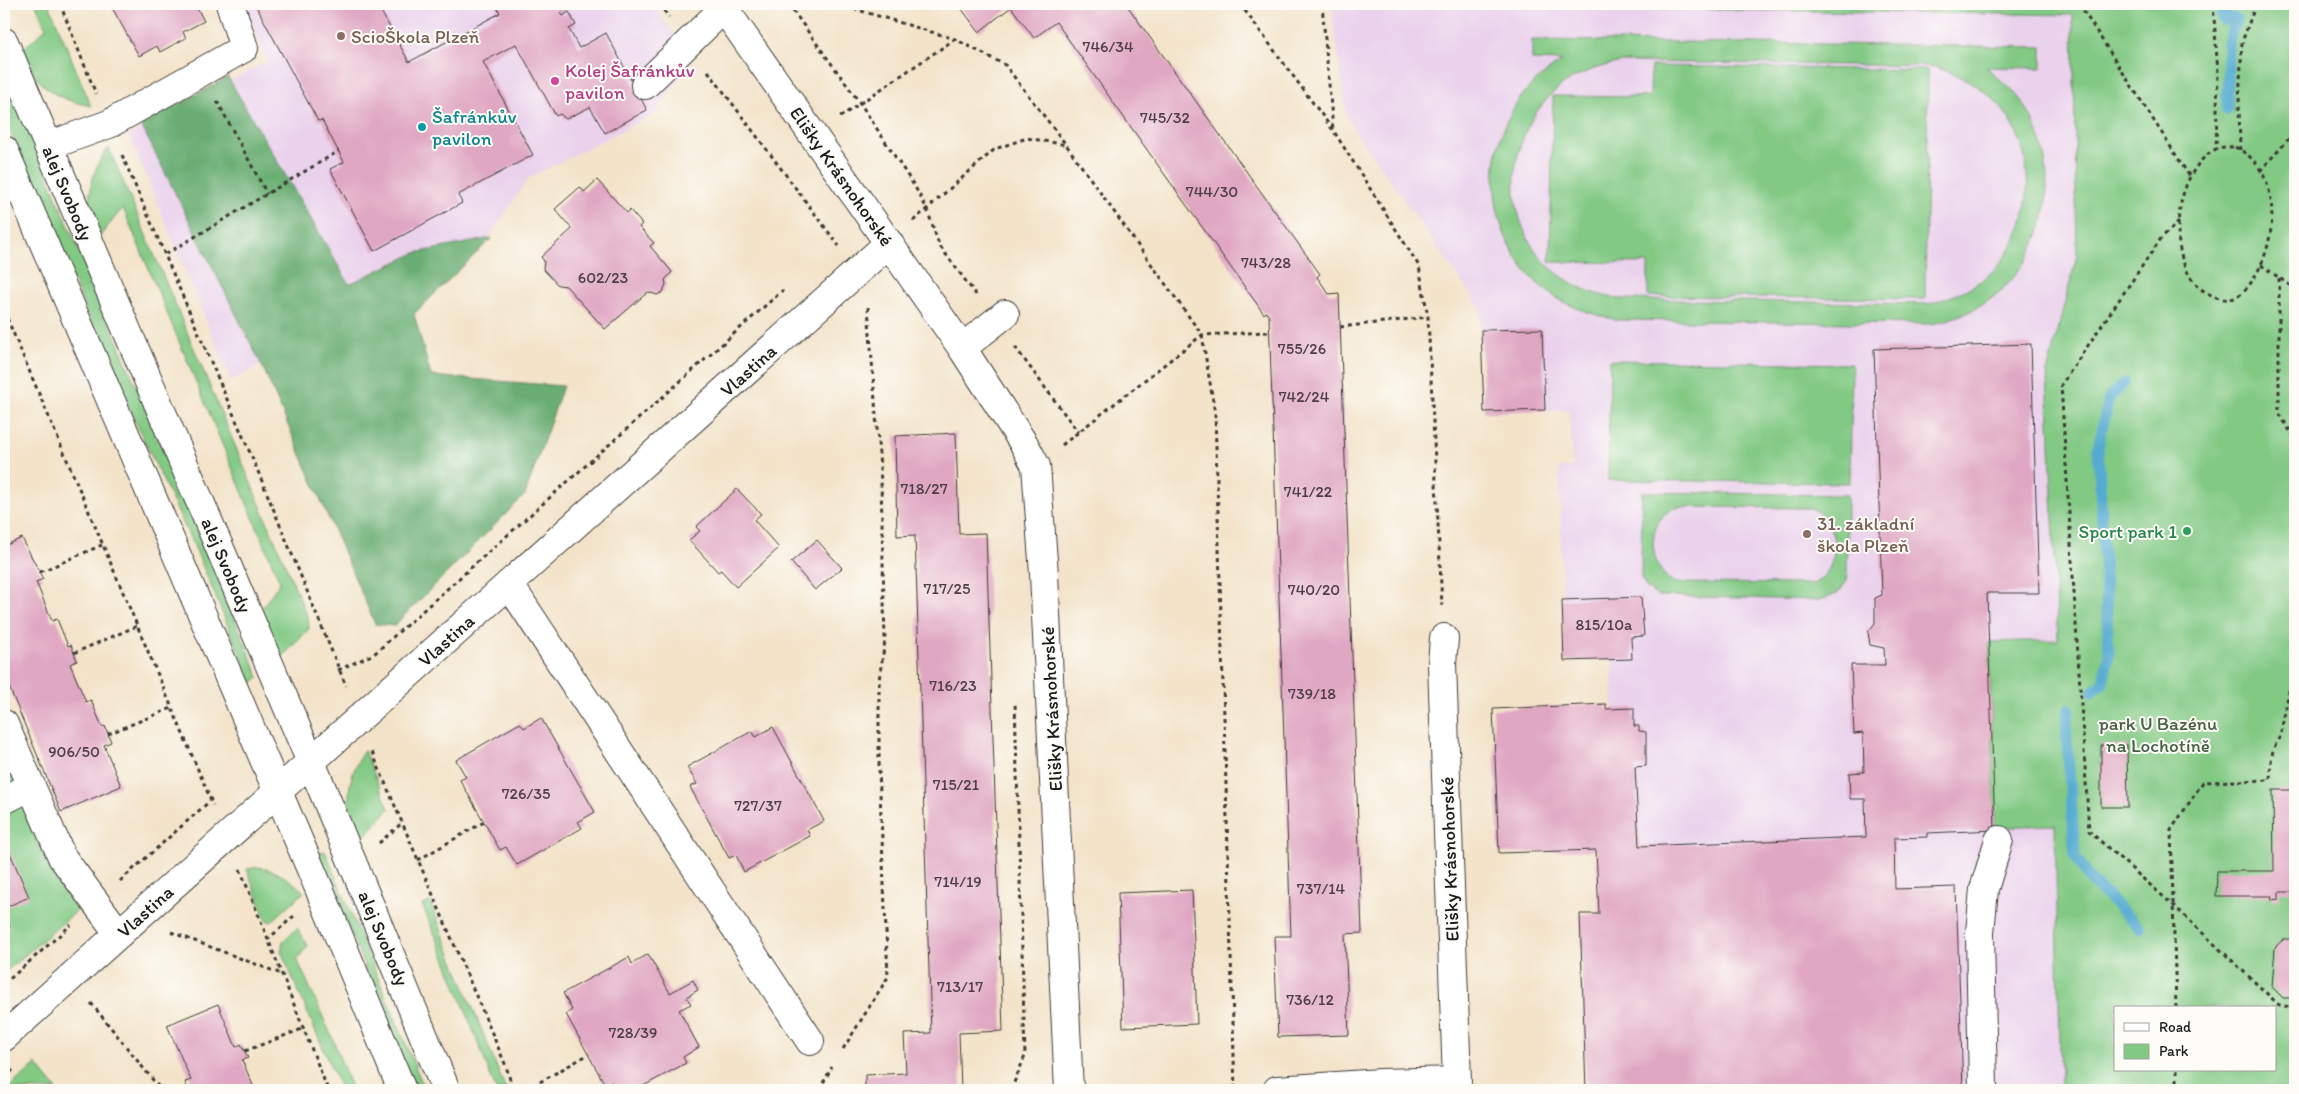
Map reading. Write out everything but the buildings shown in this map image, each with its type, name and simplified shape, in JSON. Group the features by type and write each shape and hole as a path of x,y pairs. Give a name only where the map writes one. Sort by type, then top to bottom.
{"street":[{"path":"48,146 109,124 244,48 230,4"},
{"path":"645,84 722,6"},
{"name":"Elišky Krásnohorské","path":"722,6 962,348 1024,444 1036,466 1044,574 1069,1090"},
{"name":"alej Svobody","path":"4,42 311,762 446,1090"},
{"path":"4,150 278,792 402,1090"},
{"name":"Vlastina","path":"4,1037 889,244"},
{"path":"962,348 1000,317"},
{"path":"509,584 810,1041"},
{"name":"Elišky Krásnohorské","path":"1277,1090 1457,1086 1443,674 1444,638"},
{"path":"4,724 62,856 119,934"},
{"path":"4,800 31,786"},
{"path":"1983,1090 1980,934 1984,889 1999,840"}],"path":[{"path":"60,4 109,124 257,469 338,670 361,718 372,751 506,1066 513,1090"},
{"path":"659,4 836,243 861,268"},
{"path":"788,4 860,104 915,187 927,209 939,245 1000,317 1078,432"},
{"path":"838,4 955,39 1005,65 1068,146 1202,335 1215,413 1235,1090"},
{"path":"1240,4 1333,130 1419,266 1428,317 1444,638"},
{"path":"1322,4 1333,130"},
{"path":"2079,4 2190,177"},
{"path":"2212,4 2218,72 2216,149"},
{"path":"2240,150 2239,103 2242,42 2256,4"},
{"path":"813,135 955,39"},
{"path":"201,72 267,194"},
{"path":"2260,171 2295,132"},
{"path":"889,244 995,148 1027,138 1068,146"},
{"path":"2235,147 2254,160 2267,186 2272,212 2270,237 2261,265 2247,288 2236,297 2228,300 2206,293 2200,289 2187,270 2179,240 2180,204 2190,177 2200,162 2216,149 2235,147"},
{"path":"166,254 339,151"},
{"path":"2178,222 2162,237 2061,386 2089,831 2174,906 2278,1005 2295,1008"},
{"path":"829,250 836,243"},
{"path":"2261,265 2295,290"},
{"path":"2279,278 2279,413 2295,439"},
{"path":"338,670 374,654 784,289"},
{"path":"842,1051 888,977 879,770 879,680 885,641 881,482 867,304"},
{"path":"4,311 227,837 280,974 328,1090"},
{"path":"1340,327 1428,317"},
{"path":"1036,466 1202,335 1268,332"},
{"path":"40,572 102,545"},
{"path":"74,653 137,626"},
{"path":"2176,1006 2171,830 2203,782 2270,780 2274,745 2280,737 2295,661"},
{"path":"1012,1090 1025,1056 1014,692"},
{"path":"108,734 172,708"},
{"path":"418,860 484,822"},
{"path":"166,930 280,974"},
{"path":"89,1002 161,1090"},
{"path":"244,1051 302,1028"},
{"path":"526,1090 589,1054"},
{"path":"832,1067 837,1059"},
{"path":"4,1078 18,1065"},
{"path":"2177,1072 2177,1090"}],"shaded area":[{"path":"243,4 652,4 693,60 654,114 529,178 482,248 231,381 129,135 268,61"},
{"name":"31. základní škola Plzeň","path":"1331,5 2073,15 2077,255 2047,372 2058,641 1989,642 1995,827 2055,825 2061,1090 1586,1090 1580,914 1599,913 1596,850 1499,853 1493,709 1606,704 1606,709 1613,708 1612,660 1564,661 1559,468 1573,467 1569,410 1484,412 1480,308 1347,119"}],"green space":[{"path":"36,4 49,4 91,106 66,99 48,89 33,74 20,52 46,28"},
{"name":"park U Bazénu na Lochotíně","path":"1610,4 2295,4 2295,1090 2061,1090 2055,825 1995,827 1989,642 2058,640 2047,372 2077,255 2073,15 1610,8"},
{"path":"1532,40 2042,47 2042,68 1986,67 2018,96 2038,133 2045,160 2047,187 2044,214 2036,240 2024,264 2007,285 1985,303 1966,313 1932,324 1616,320 1582,310 1562,301 1538,284 1519,261 1505,236 1497,207 1494,178 1498,149 1507,121 1526,91 1562,61 1532,60","holes":["1622,62 1932,66 1957,75 1979,87 2008,116 2019,138 2025,160 2027,184 2025,208 2019,231 2008,252 1986,277 1971,287 1946,298 1929,304 1619,299 1583,289 1549,266 1531,244 1520,219 1515,193 1516,165 1523,139 1535,114 1554,92 1569,80 1586,72"]},
{"path":"1651,66 1928,70 1925,299 1648,296 1648,263 1550,262 1553,96 1650,97"},
{"path":"4,73 259,677 252,683 195,548 117,383 4,117"},
{"path":"228,77 349,284 415,253 492,238 414,314 431,376 563,386 525,495 394,626 375,624 263,368 141,125"},
{"path":"109,148 308,618 309,629 280,659 257,615 280,582 123,208 99,237 92,220 89,206 93,179 99,161"},
{"path":"1610,360 1852,364 1850,483 1608,480"},
{"path":"1642,492 1847,495 1846,579 1842,589 1829,597 1818,600 1658,596 1646,587 1641,577","holes":["1679,507 1811,508 1821,514 1828,523 1834,546 1829,568 1813,584 1675,583 1665,576 1655,555 1653,542 1655,530 1660,520 1668,512"]},
{"path":"4,739 78,910 4,973"},
{"path":"364,750 389,809 358,843 351,818 349,795 353,773"},
{"path":"325,851 425,1090 415,1090 318,853"},
{"path":"258,867 283,876 304,892 271,922 266,920 247,869"},
{"path":"430,902 506,1090 496,1090 448,965 422,905"},
{"path":"297,928 308,946 297,959 332,1037 352,1090 341,1090 281,951 283,941"},
{"path":"36,1064 57,1090 6,1090"}],"waterway":[{"path":"2227,4 2221,17 2223,20 2233,18 2236,20 2228,43 2227,110"},
{"path":"2092,692 2103,683 2109,654 2098,447 2109,398 2124,383"},
{"path":"2069,709 2066,726 2075,856 2091,881 2140,928"}],"place":[{"name":"ScioŠkola Plzeň","path":"341,36"},
{"name":"Kolej Šafránkův pavilon","path":"555,81"},
{"name":"Šafránkův pavilon","path":"422,127"},
{"name":"Sport park 1","path":"2187,531"},
{"name":"31. základní škola Plzeň","path":"1807,534"}]}
